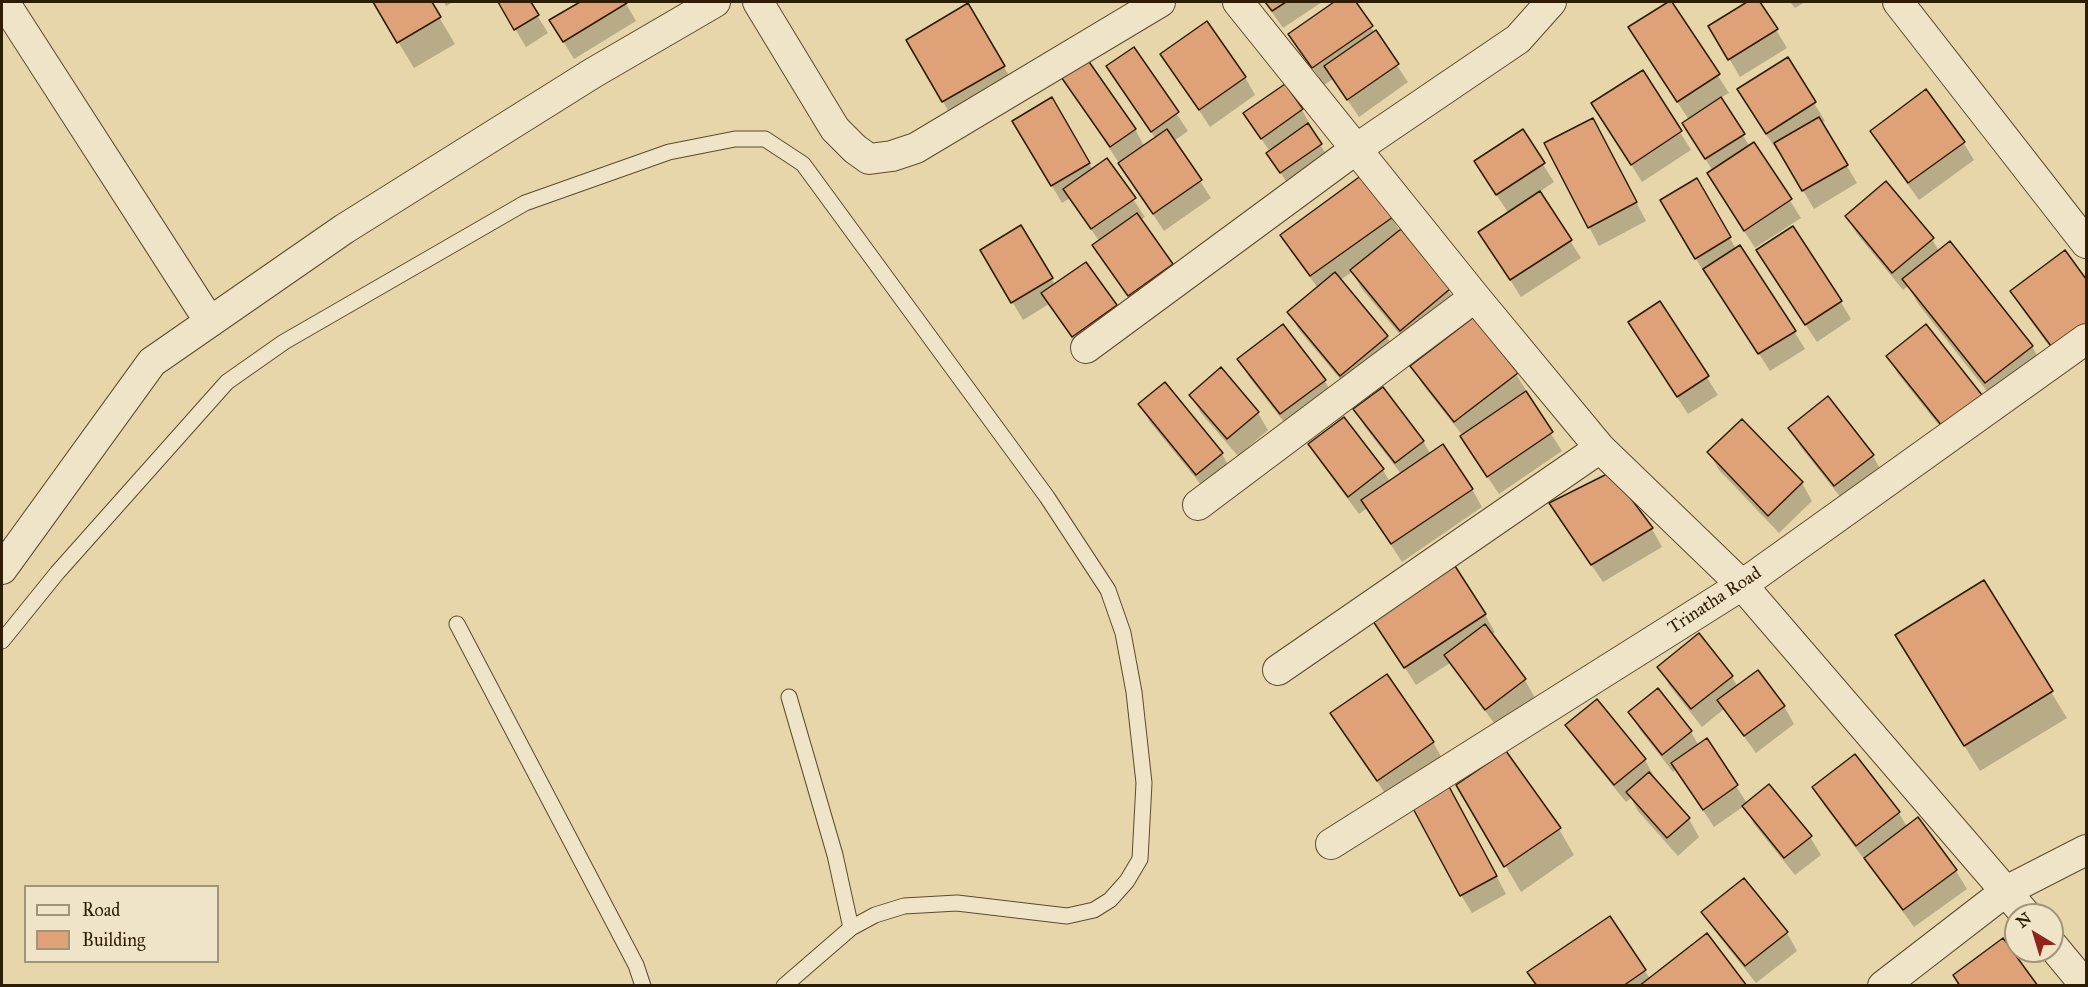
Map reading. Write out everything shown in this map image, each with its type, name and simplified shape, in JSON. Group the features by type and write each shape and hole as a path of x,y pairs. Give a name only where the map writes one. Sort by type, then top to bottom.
{"street":[{"path":"4,2 210,322"},
{"path":"2,569 152,362 344,230 583,79 715,2"},
{"path":"758,2 835,129 869,159 892,156 916,148 1160,2"},
{"path":"1238,2 1475,297 1600,448 1742,585 2016,903"},
{"path":"1086,348 1356,149 1518,39 1551,2"},
{"path":"1898,2 2086,243"},
{"path":"1198,505 1475,297"},
{"name":"Trinatha Road","path":"1331,844 1742,585 2086,339"},
{"path":"1278,670 1600,448"},
{"path":"1883,986 2006,891 2086,850"},
{"path":"2064,959 2086,986"}],"lane":[{"path":"2,641 57,573 227,382 284,342 525,203 669,152 735,139 765,139 803,164 1047,497 1108,590 1123,633 1134,692 1144,783 1140,859 1127,881 1110,900 1094,910 1067,916 957,903 904,906 875,915 851,928 784,986"},
{"path":"457,624 636,965 643,986"},
{"path":"789,697 835,855 851,928"}],"building":[{"path":"373,2 432,2 441,17 397,43"},
{"path":"498,2 531,2 539,15 514,30"},
{"path":"580,2 627,3 563,42 549,20"},
{"path":"1265,2 1286,2 1272,11"},
{"path":"1334,2 1356,2 1373,26 1312,68 1288,34"},
{"path":"1668,2 1672,2 1720,74 1677,102 1628,27"},
{"path":"1747,2 1760,2 1778,29 1728,60 1708,26"},
{"path":"968,3 1005,66 942,102 906,40"},
{"path":"1207,21 1246,77 1199,110 1160,54"},
{"path":"1376,30 1399,64 1347,100 1324,66"},
{"path":"1134,47 1179,112 1151,132 1106,66"},
{"path":"1085,56 1136,129 1110,147 1059,74"},
{"path":"1788,57 1816,102 1766,134 1737,89"},
{"path":"1643,70 1682,131 1631,165 1591,103"},
{"path":"1285,84 1303,109 1261,139 1243,113"},
{"path":"1926,89 1965,142 1908,183 1870,131"},
{"path":"1052,97 1090,163 1051,186 1012,121"},
{"path":"1721,97 1745,134 1705,159 1682,123"},
{"path":"1819,117 1848,165 1802,191 1774,143"},
{"path":"1593,118 1637,202 1588,228 1544,143"},
{"path":"1308,123 1322,144 1280,173 1266,153"},
{"path":"1167,129 1202,180 1153,214 1118,163"},
{"path":"1523,129 1545,163 1496,195 1474,161"},
{"path":"1754,142 1792,199 1744,231 1707,173"},
{"path":"1107,158 1136,198 1091,229 1063,189"},
{"path":"1362,175 1393,217 1310,276 1280,235"},
{"path":"1697,178 1731,237 1695,259 1660,200"},
{"path":"1886,181 1934,238 1892,273 1845,216"},
{"path":"1540,191 1572,240 1510,280 1478,232"},
{"path":"1137,213 1173,264 1128,296 1092,245"},
{"path":"1021,225 1053,278 1011,303 980,250"},
{"path":"1793,226 1842,301 1805,325 1756,250"},
{"path":"1401,229 1450,289 1400,331 1350,270"},
{"path":"1950,241 2033,346 1985,383 1902,279"},
{"path":"1740,245 1796,331 1758,354 1703,269"},
{"path":"2065,250 2086,279 2086,326 2054,350 2010,291"},
{"path":"1086,262 1117,305 1072,337 1041,293"},
{"path":"1335,272 1388,336 1340,376 1287,312"},
{"path":"1660,301 1709,376 1677,397 1628,322"},
{"path":"1474,317 1518,373 1454,422 1410,366"},
{"path":"1283,324 1326,380 1280,414 1237,359"},
{"path":"1926,324 1982,395 1942,426 1886,356"},
{"path":"1221,367 1259,412 1227,439 1189,395"},
{"path":"1165,382 1223,453 1196,475 1138,404"},
{"path":"1383,387 1424,441 1395,463 1353,409"},
{"path":"1526,391 1553,432 1487,477 1460,436"},
{"path":"1828,396 1874,455 1834,486 1788,428"},
{"path":"1344,417 1384,469 1348,497 1308,444"},
{"path":"1742,419 1803,482 1768,516 1707,452"},
{"path":"1443,444 1473,489 1391,544 1361,500"},
{"path":"1611,472 1653,528 1591,565 1549,503"},
{"path":"1455,566 1486,614 1404,668 1373,621"},
{"path":"1984,580 2053,691 1964,746 1895,635"},
{"path":"1485,624 1526,679 1485,710 1444,655"},
{"path":"1699,633 1733,676 1691,709 1657,667"},
{"path":"1758,670 1785,706 1744,736 1717,700"},
{"path":"1387,674 1434,742 1377,781 1330,713"},
{"path":"1658,688 1692,731 1662,755 1628,712"},
{"path":"1597,699 1646,759 1614,785 1565,725"},
{"path":"1707,738 1738,785 1703,810 1671,763"},
{"path":"1506,751 1561,828 1504,867 1456,785"},
{"path":"1855,754 1900,812 1856,846 1812,787"},
{"path":"1649,772 1690,818 1667,838 1626,792"},
{"path":"1446,781 1497,876 1460,896 1409,801"},
{"path":"1769,784 1812,836 1784,858 1742,806"},
{"path":"1918,817 1957,870 1903,910 1864,858"},
{"path":"1744,878 1788,932 1745,966 1701,912"},
{"path":"1610,916 1646,970 1623,986 1537,986 1527,972"},
{"path":"1707,933 1747,986 1639,986"},
{"path":"2003,938 2004,963 2021,963 2038,986 1960,986 1953,975"}]}
